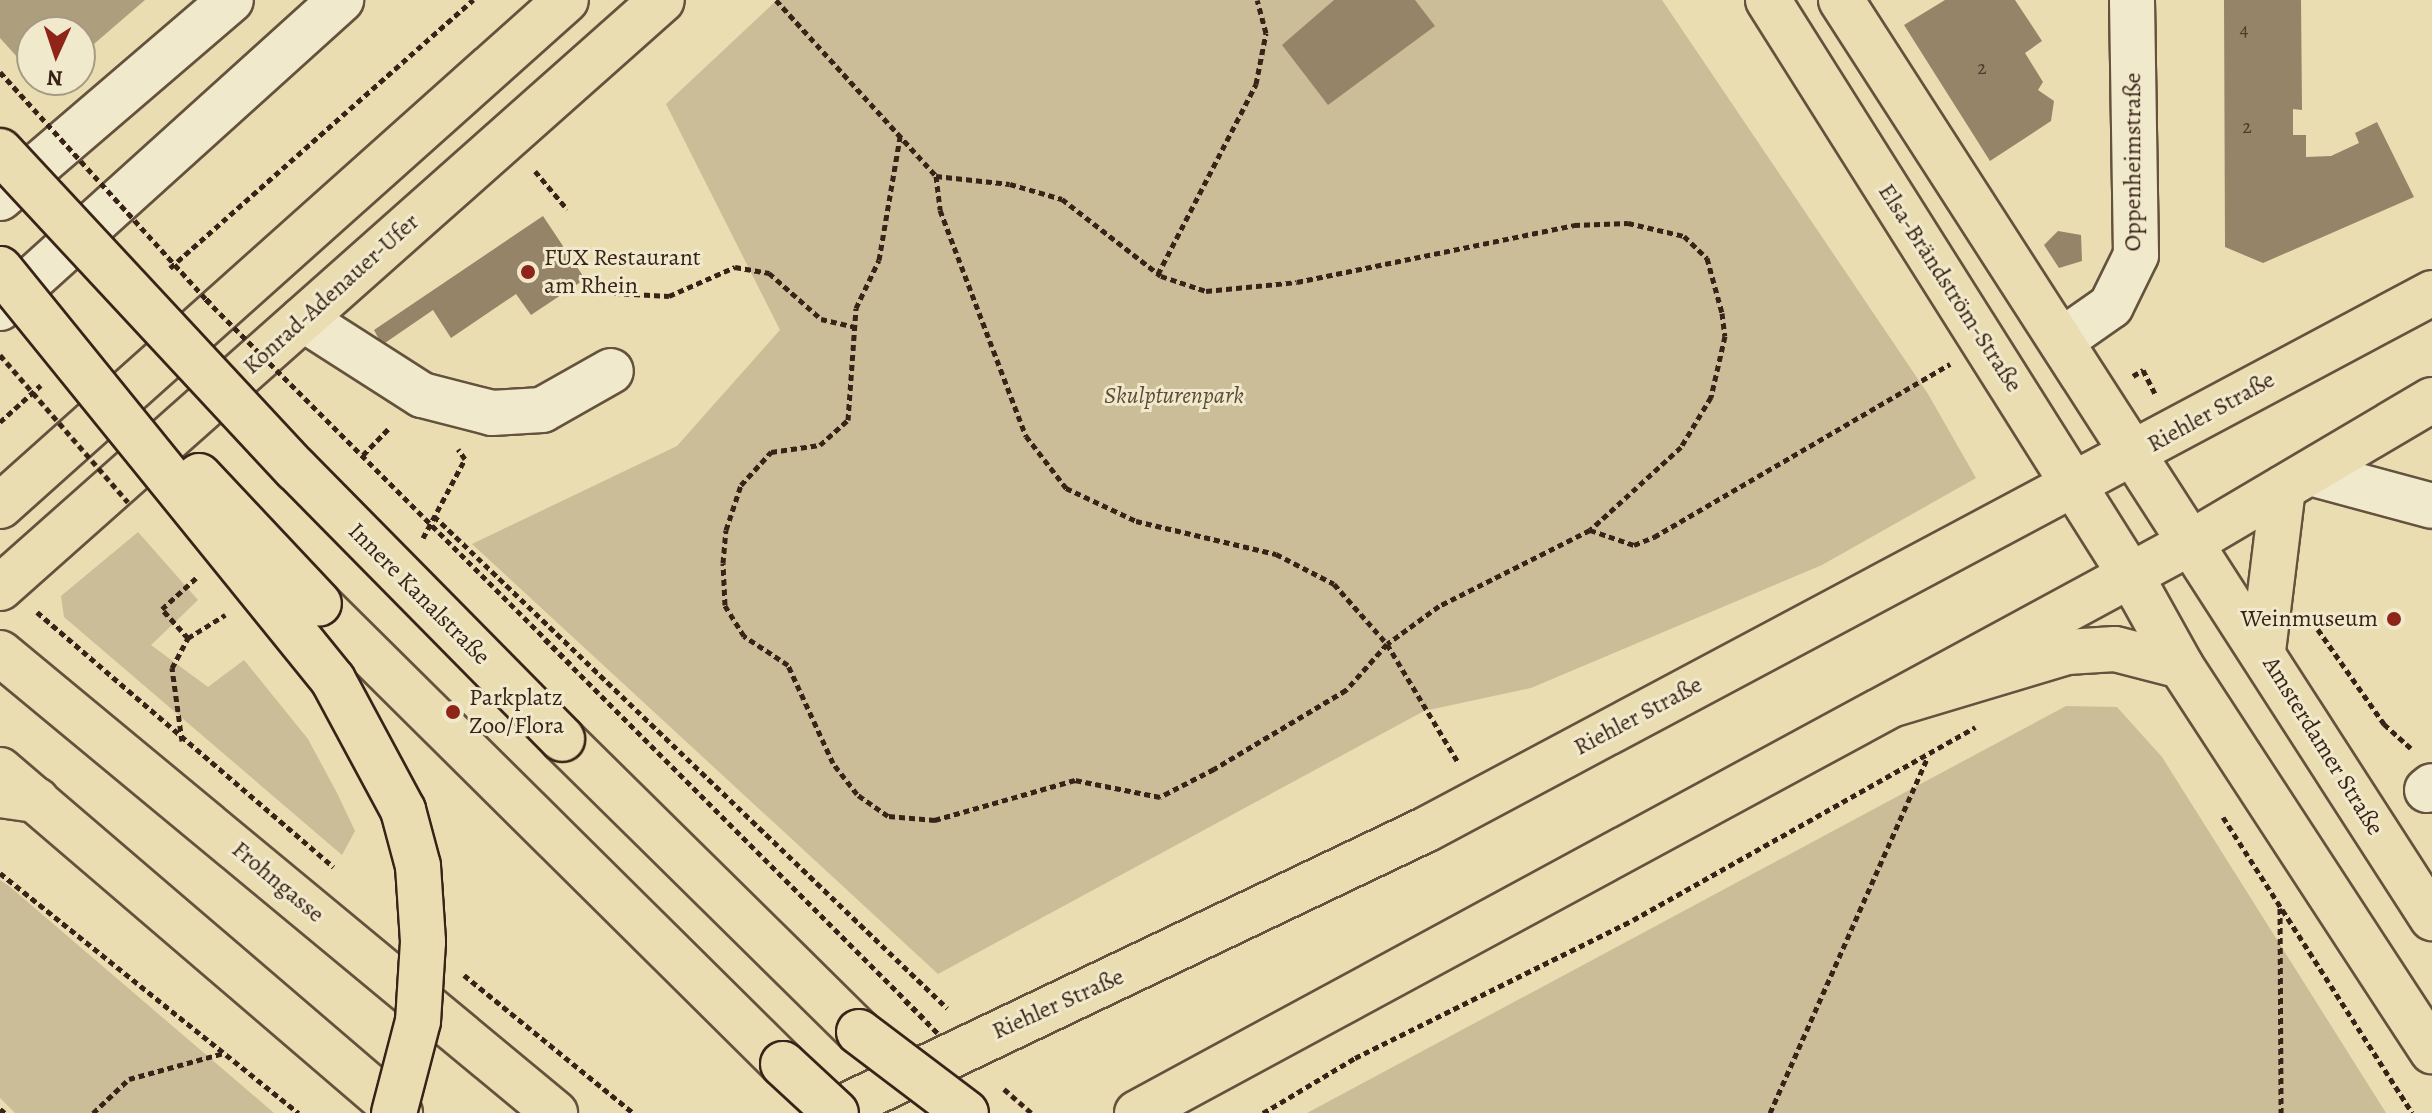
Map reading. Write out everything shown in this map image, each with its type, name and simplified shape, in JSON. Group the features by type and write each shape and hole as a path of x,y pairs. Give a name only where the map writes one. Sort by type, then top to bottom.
{"main road":[{"path":"0,506 566,0"},
{"name":"Konrad-Adenauer-Ufer","path":"0,588 37,557 133,497 303,319 662,0"},
{"name":"Elsa-Brändström-Straße","path":"1768,0 2075,485 2181,666 2432,1051"},
{"path":"1841,0 2134,453"},
{"name":"Innere Kanalstraße","path":"0,151 74,234 338,512 859,1032 945,1113"},
{"path":"0,266 319,604 834,1113"},
{"path":"0,266 333,680 403,810 418,866 423,942 418,1021 397,1113 18,798 0,770"},
{"name":"Riehler Straße","path":"834,1113 964,1041 1248,918 1482,799 2432,293"},
{"path":"1137,1113 2131,576 2432,400"},
{"name":"Amsterdamer Straße","path":"2134,453 2432,918"},
{"path":"2263,651 2297,481"},
{"path":"1894,704 2067,652 2115,649 2181,666"},
{"name":"Frohngasse","path":"0,653 555,1113"},
{"path":"859,1032 966,1113"}],"street":[{"path":"0,198 231,0"},
{"path":"0,308 341,0"},
{"name":"Oppenheimstraße","path":"2061,341 2111,306 2136,255 2132,0"},
{"path":"303,319 422,395 492,413 542,410 611,371"},
{"path":"2297,481 2432,506"}],"path":[{"path":"776,0 936,176 940,210 1026,436 1066,488 1136,521 1276,554 1334,584 1387,644 1482,799"},
{"path":"1158,274 1256,84 1266,33 1257,0"},
{"path":"164,273 470,1"},
{"path":"0,72 206,299 964,1041"},
{"path":"900,137 892,208 879,260 856,308 848,420 820,445 771,452 741,485 726,530 725,605 744,636 788,665 833,763 857,794 888,816 935,820 1075,780 1160,797 1276,736 1346,690 1387,644 1439,606 1590,530 1681,447 1711,397 1725,336 1722,313 1707,258 1684,236 1628,223 1574,225 1297,282 1206,291 1158,274 1062,199 1010,184 936,176"},
{"path":"535,172 567,209"},
{"path":"614,293 669,296 735,267 769,273 821,319 856,327"},
{"path":"0,355 133,497"},
{"path":"1590,530 1634,545 1654,537 1939,371"},
{"path":"0,422 47,380"},
{"path":"415,550 465,459 422,395"},
{"path":"434,516 964,1041"},
{"path":"37,557 60,583 35,610 182,741 338,872"},
{"path":"188,638 162,609 201,574 191,562"},
{"path":"184,566 204,590"},
{"path":"215,602 236,626"},
{"path":"2304,606 2384,724 2427,778"},
{"path":"182,741 170,689 172,668 188,638 226,614"},
{"path":"1263,1113 1355,1058 1633,920 1928,757 1978,725"},
{"path":"1770,1113 1928,757"},
{"path":"0,873 299,1113"},
{"path":"2281,1113 2280,907 2412,1113"},
{"path":"459,971 633,1113"},
{"path":"93,1113 111,1090 174,1066 225,1053"},
{"path":"996,1082 1032,1113"},
{"path":"0,1109 5,1113"}],"green space":[{"name":"Skulpturenpark","path":"777,0 1662,0 1928,394 1976,478 1822,565 1531,688 1424,711 938,974 472,544 677,446 780,330 666,104"},
{"path":"138,532 198,600 151,645 208,687 244,660 308,739 337,793 355,831 342,855 64,617 61,596"},
{"path":"2066,706 2117,707 2162,757 2386,1113 1307,1113"},
{"path":"0,880 274,1113 15,1113 0,1098"}],"shaded area":[{"path":"0,0 145,0 96,42 96,16 16,16 16,96 32,96 0,123"}],"pier":[{"path":"0,38 16,56 16,96 38,96 0,127"}],"building":[{"path":"1334,0 1415,0 1435,26 1328,105 1282,45"},
{"path":"1945,0 2015,0 2042,41 2025,53 2043,82 2038,90 2054,101 2051,121 1990,161 1904,25"},
{"path":"2224,0 2301,0 2302,110 2293,109 2293,135 2306,135 2306,157 2331,156 2359,143 2355,133 2377,122 2414,197 2263,263 2225,247"},
{"name":"FUX Restaurant am Rhein","path":"543,216 585,279 531,315 516,294 451,338 433,310 382,345 374,330"},
{"path":"2058,231 2081,235 2082,261 2059,268 2044,245"}],"place":[{"name":"FUX Restaurant am Rhein","path":"528,272"},
{"name":"Weinmuseum","path":"2394,619"},
{"name":"Parkplatz Zoo/Flora","path":"453,712"}]}
